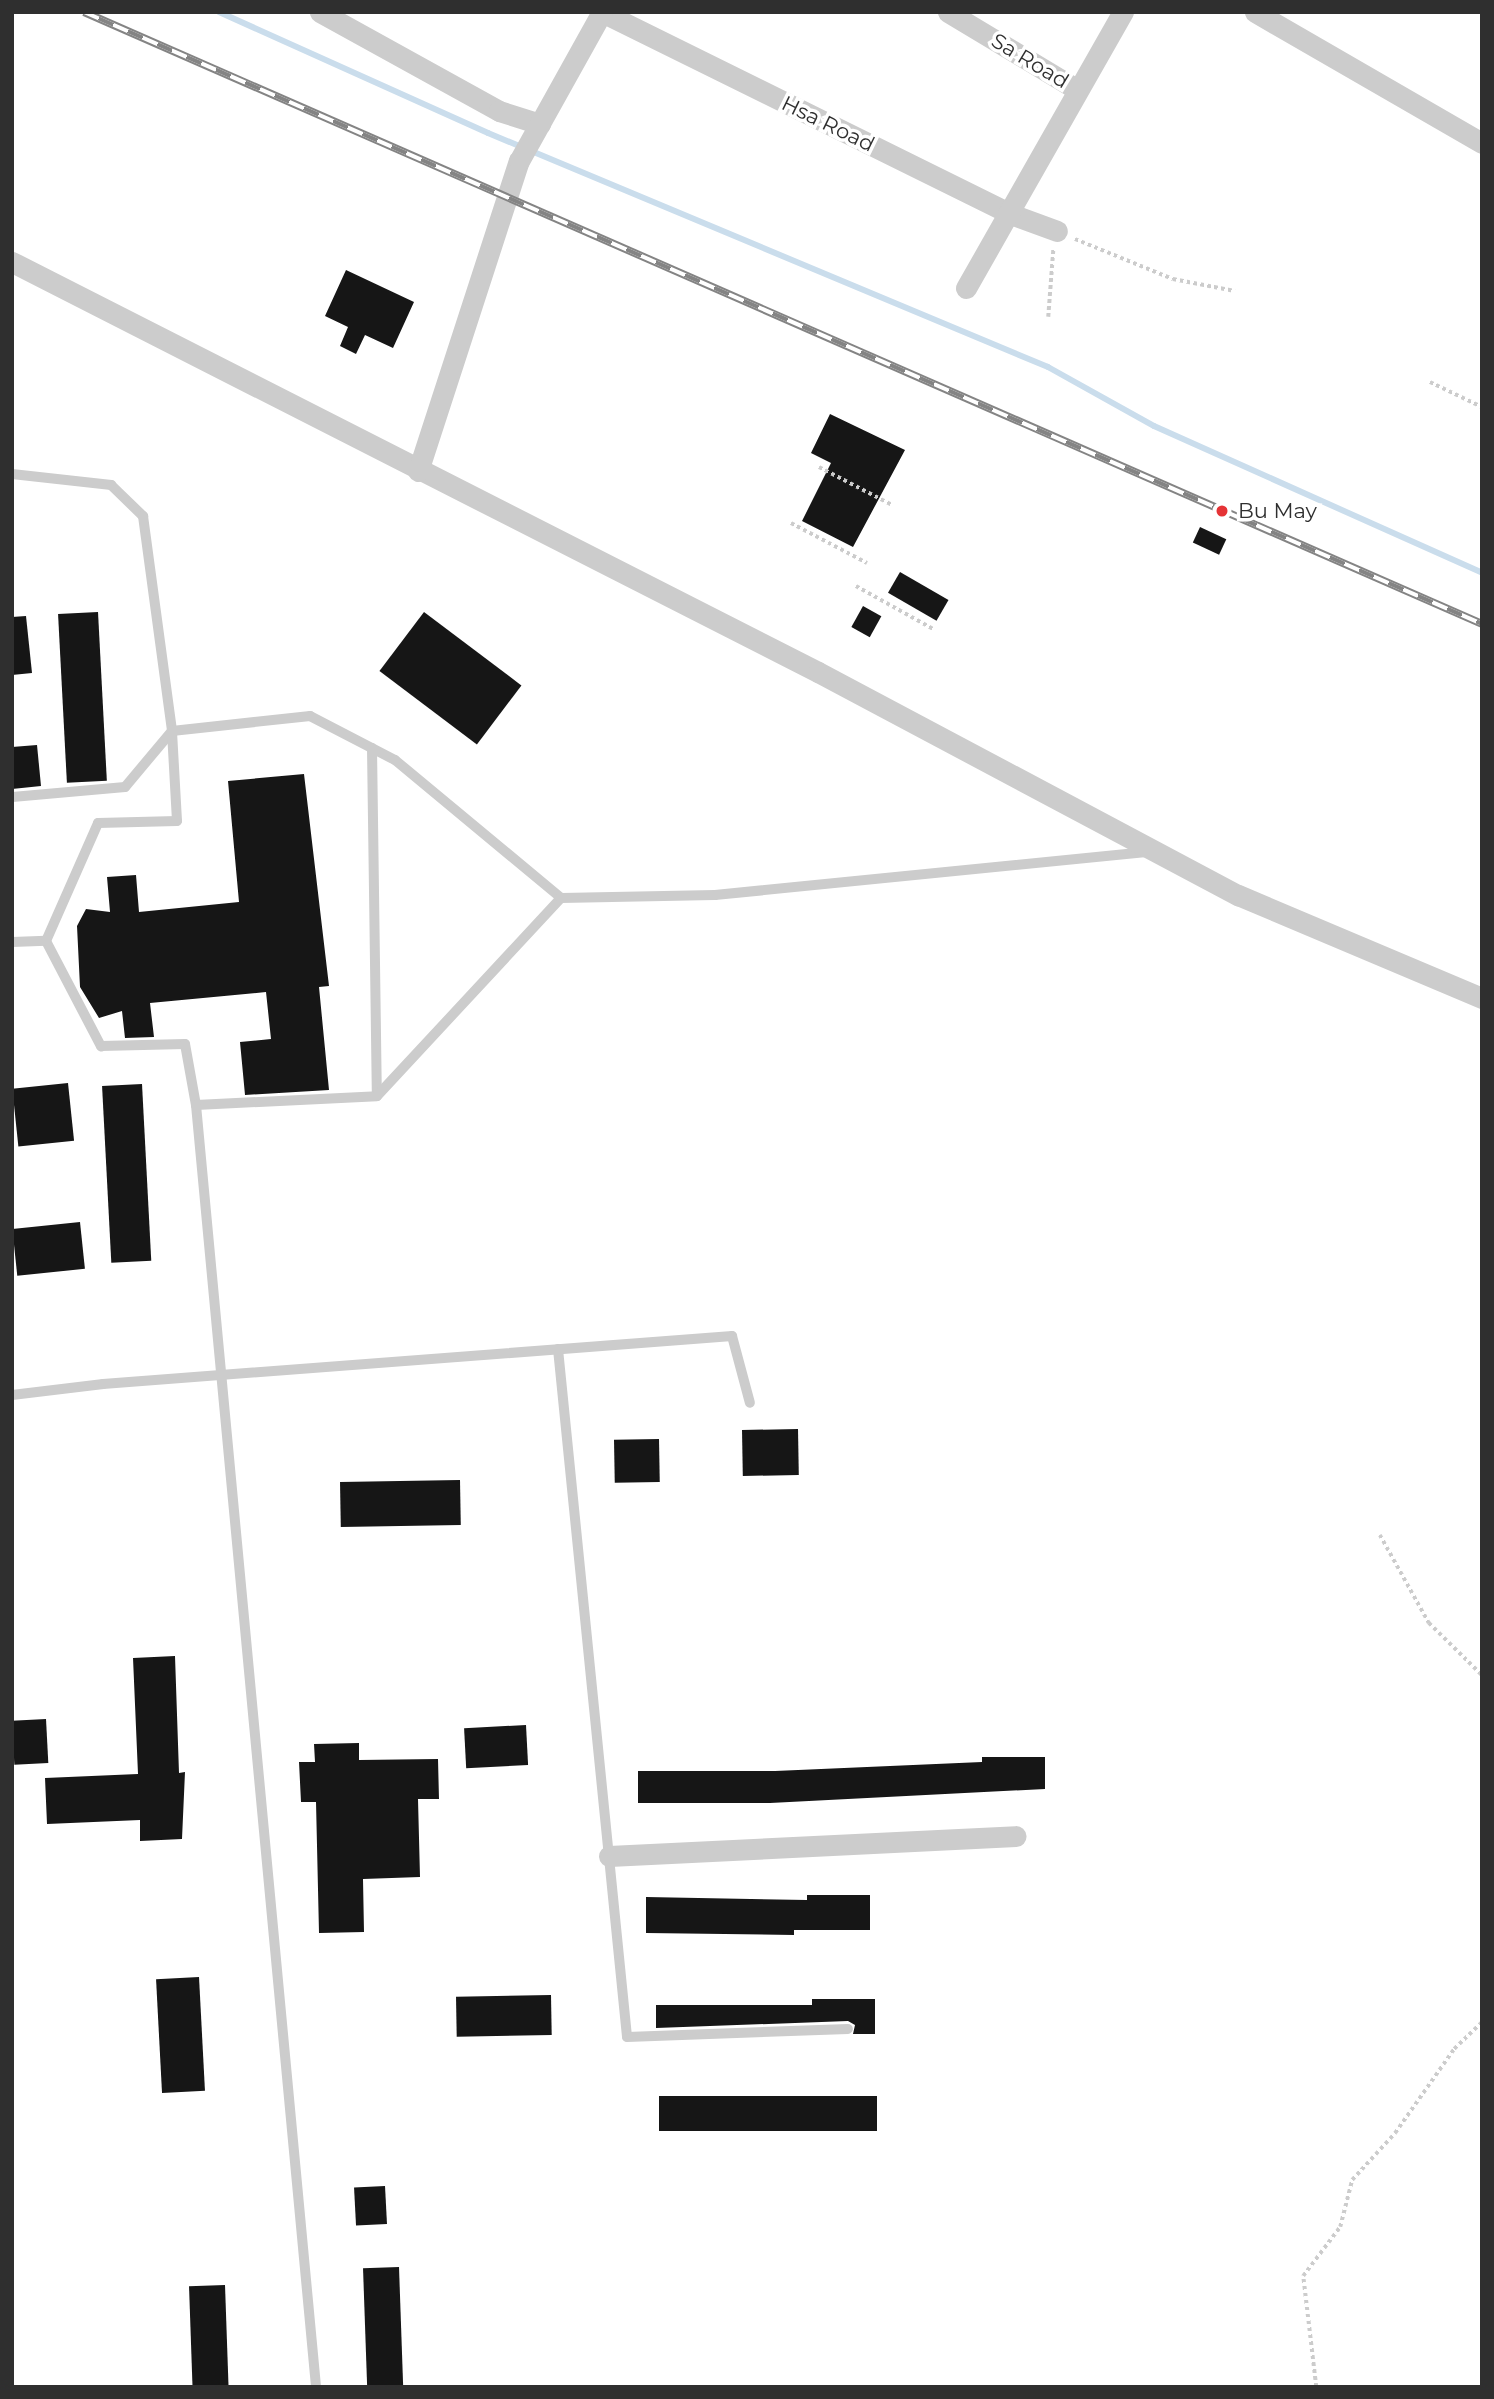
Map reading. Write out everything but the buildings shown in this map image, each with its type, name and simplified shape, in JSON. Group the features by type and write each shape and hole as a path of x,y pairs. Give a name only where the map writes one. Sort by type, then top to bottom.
{"street":[{"path":"320,12 536,131"},
{"path":"418,471 496,241 519,161 602,12"},
{"name":"Hsa Road","path":"602,12 1008,213 1057,231"},
{"name":"Sa Road","path":"948,12 1076,89"},
{"path":"966,288 1076,89 1123,12"},
{"path":"1255,12 1482,143"},
{"path":"12,262 418,471 818,672 1152,852 1238,895 1482,998"},
{"path":"609,1856 1016,1836"}],"lane":[{"path":"12,474 111,485 143,516 172,731 177,821 98,823 46,941"},
{"path":"12,797 125,787 172,731 310,716 395,760 561,898 715,895 1152,852"},
{"path":"372,748 377,1096"},
{"path":"196,1105 377,1096 561,898"},
{"path":"12,942 46,941"},
{"path":"46,941 101,1046 186,1044 196,1105 316,2387"},
{"path":"12,1395 222,1375 732,1336 750,1403"},
{"path":"558,1349 626,2037 848,2029"}],"path":[{"path":"1048,317 1057,231 1173,279 1235,291"},
{"path":"1430,382 1482,407"},
{"path":"819,467 892,505"},
{"path":"791,523 867,563"},
{"path":"856,586 935,630"},
{"path":"1380,1535 1429,1623 1482,1675"},
{"path":"1316,2387 1303,2276 1340,2227 1352,2180 1395,2133 1454,2049 1482,2022"}],"waterway":[{"path":"219,12 488,133 1048,367 1154,426 1482,573"}],"railway":[{"path":"84,12 1482,624"}],"place":[{"name":"Bu May","path":"1222,511"}]}
